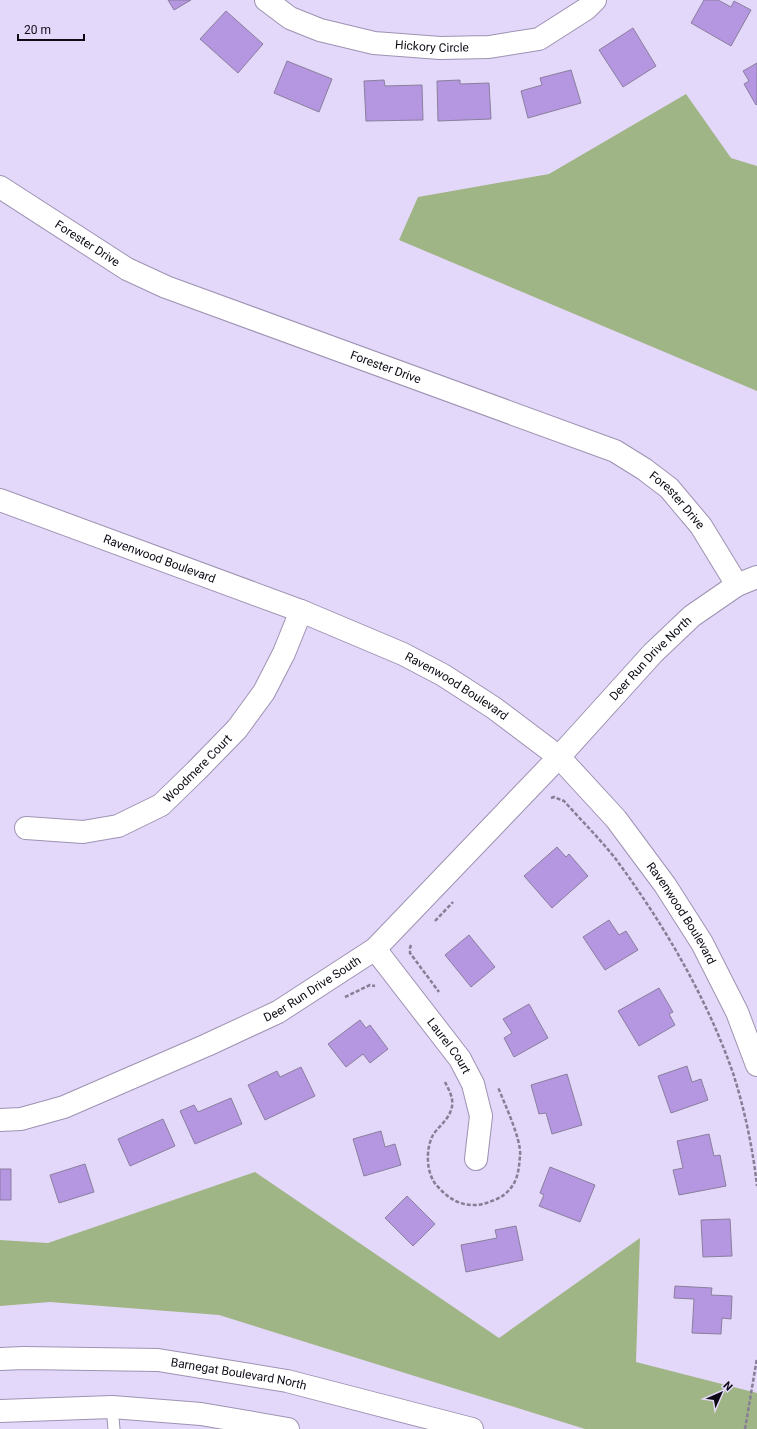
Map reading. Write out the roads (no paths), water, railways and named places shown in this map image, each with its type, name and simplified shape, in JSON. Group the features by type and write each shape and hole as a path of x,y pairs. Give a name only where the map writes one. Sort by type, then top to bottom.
{"street":[{"name":"Hickory Circle","path":"266,0 290,18 320,30 374,43 440,48 489,47 539,39 586,9 595,0"},
{"name":"Forester Drive","path":"0,187 127,270 166,287 615,451 644,469 669,488 702,526 737,585"},
{"name":"Ravenwood Boulevard","path":"0,500 301,611 404,654 443,675 494,708 559,757 616,819 665,885 706,950 737,1012 757,1065"},
{"name":"Deer Run Drive North","path":"559,757 653,653 692,616 737,585 757,577"},
{"name":"Woodmere Court","path":"26,828 83,832 118,826 161,805 237,729 264,692 284,653 301,611"},
{"name":"Deer Run Drive South","path":"0,1120 21,1119 64,1107 207,1046 278,1012 375,949 559,757"},
{"name":"Laurel Court","path":"375,949 460,1059 473,1084 481,1116 476,1159"},
{"name":"Barnegat Boulevard North","path":"0,1359 158,1360 287,1381 467,1428"},
{"path":"0,1411 112,1407 201,1414 288,1429"}],"lane":[{"path":"112,1407 114,1429"}]}
